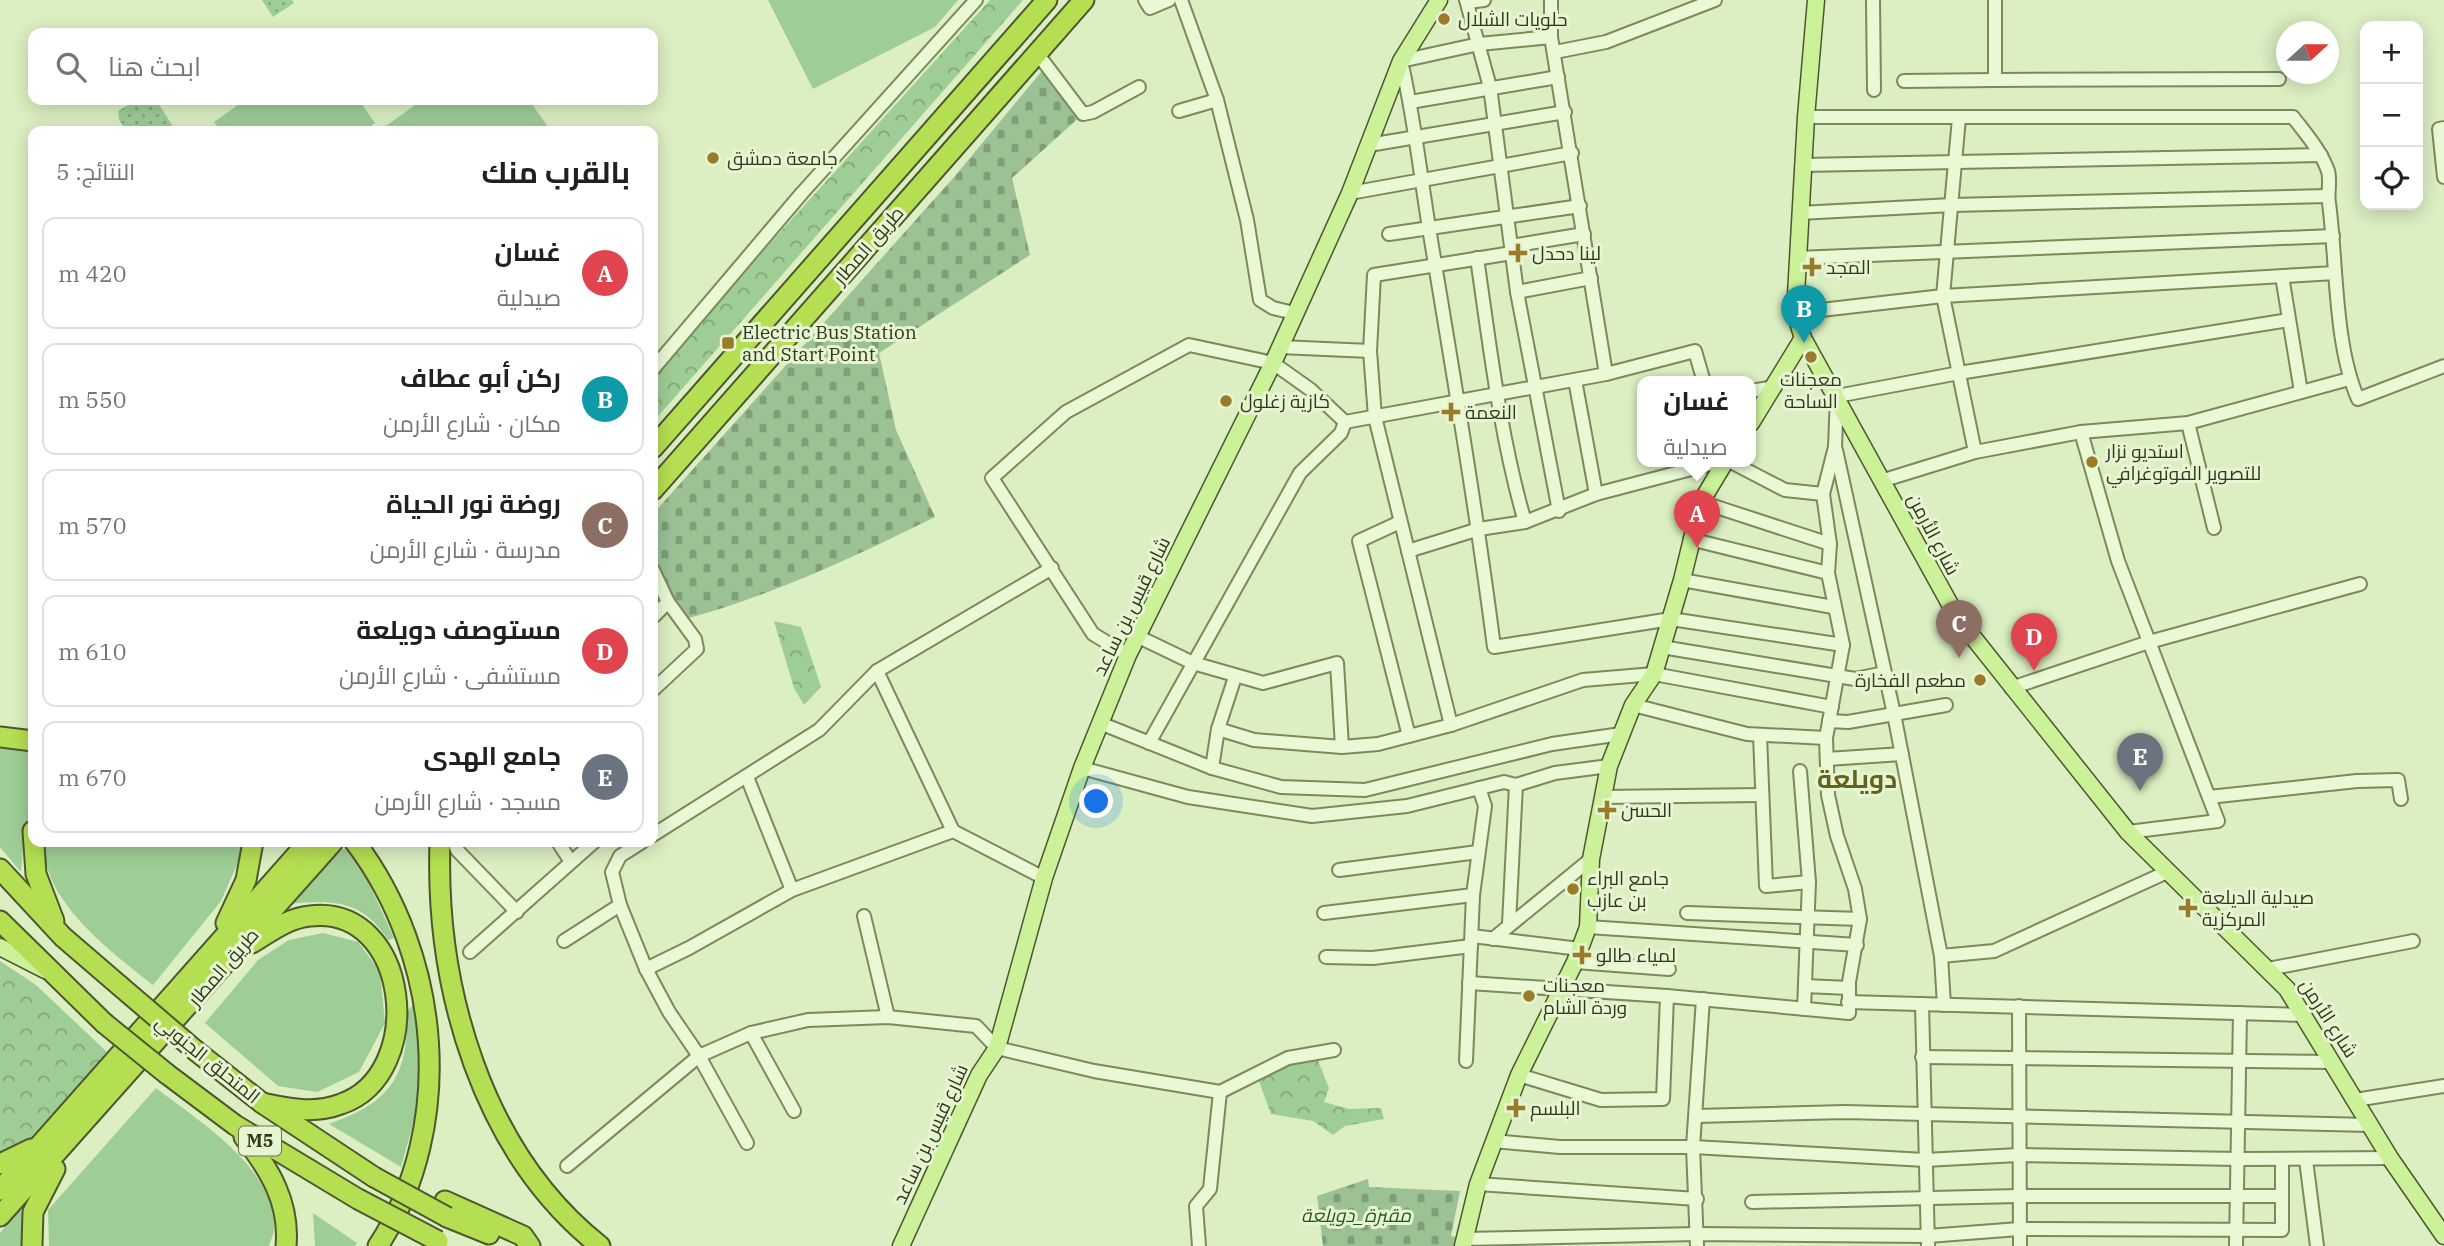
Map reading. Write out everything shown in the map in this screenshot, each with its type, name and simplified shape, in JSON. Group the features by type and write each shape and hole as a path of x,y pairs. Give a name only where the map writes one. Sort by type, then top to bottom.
{"highway":[{"name":"طريق المطار","path":"658,442 1047,0"},
{"name":"طريق المطار","path":"658,483 1084,0"},
{"path":"0,737 28,740"},
{"path":"34,847 39,886 63,937"},
{"path":"210,953 246,880 252,847"},
{"name":"طريق المطار","path":"0,1190 304,847"},
{"name":"طريق المطار","path":"0,1216 329,847"},
{"path":"359,847 388,898 411,958 425,1019 430,1069 428,1110 415,1171 399,1211 378,1246"},
{"path":"440,847 446,936 454,987 466,1037 485,1091 509,1142 534,1180 564,1215 600,1246"},
{"name":"المتحلق الجنوبي","path":"0,869 63,937 196,1051 270,1109 379,1173 520,1246"},
{"path":"239,950 290,921 321,915 341,918 359,926 374,942 391,972 397,998 396,1023 388,1056 376,1077 360,1094 342,1104 322,1109 270,1109"},
{"name":"المتحلق الجنوبي","path":"0,922 104,1023 235,1125 358,1199 444,1244"},
{"path":"235,1125 273,1179 285,1212 286,1246"},
{"path":"32,1246 32,1220 38,1197 78,1131"},
{"path":"0,1164 38,1146"},
{"path":"446,1209 523,1236 530,1246"}],"main road":[{"name":"شارع قيس بن ساعد","path":"901,1246 979,1075 997,1048 1044,878 1082,768 1128,655 1273,363 1350,193 1401,61 1439,0"},
{"name":"شارع الأرمن","path":"1816,0 1805,117 1797,258 1795,313 1803,338 1837,396 1944,597 2011,688 2128,832 2268,969 2305,1015 2441,1238"},
{"path":"1756,416 1803,338"},
{"path":"1463,1242 1478,1184 1519,1075 1588,927 1591,859 1609,766 1633,705 1654,674 1682,580 1701,502 1722,467"},
{"path":"0,947 51,973"}],"street":[{"path":"658,363 802,193 976,0"},
{"path":"1145,0 1150,8 1169,0"},
{"path":"1181,0 1217,100 1247,220 1260,300 1273,308 1294,313"},
{"path":"1484,0 1467,1 1490,87 1517,292 1559,510"},
{"path":"1551,0 1551,37 1572,153 1605,374"},
{"path":"1555,52 1606,42 1715,0"},
{"path":"1873,0 1874,90"},
{"path":"1995,0 1995,80"},
{"path":"1551,37 1479,44 1401,61 1418,137 1429,227 1479,529 1494,647 1671,619 1843,645"},
{"path":"1037,53 1083,114 1093,112 1139,87"},
{"path":"1410,102 1558,77"},
{"path":"1904,81 2276,79"},
{"path":"1179,111 1217,100"},
{"path":"1369,145 1565,111"},
{"path":"1805,117 2293,117 2321,155 2329,174 2328,196 2335,273 2349,379 2357,399 2444,366"},
{"path":"1959,118 1943,296 1975,452"},
{"path":"2444,128 2439,129 2444,177"},
{"path":"1350,193 1572,153"},
{"path":"1802,165 2321,155"},
{"path":"1800,213 1952,205 2328,196"},
{"path":"1389,234 1580,206"},
{"path":"1451,725 1375,417 1370,351 1374,275 1478,258 1584,234"},
{"path":"1797,258 1947,250 2002,252 2333,236"},
{"path":"1478,258 1496,394 1513,482 1525,522"},
{"path":"1795,313 1943,296 2335,273"},
{"path":"2282,275 2301,392"},
{"path":"1517,292 1591,278"},
{"path":"1469,983 1667,996 1849,1013 1849,988 1860,919 1856,889 1836,835 1828,795 1826,738 1843,645 1828,573 1830,544 1823,494 1835,447 1837,396 1959,373 2289,320"},
{"path":"1128,655 1093,634 992,478 1066,412 1189,345 1273,363 1311,390 1345,422"},
{"path":"1280,347 1370,351"},
{"path":"1345,422 1605,374 1695,351 1702,376"},
{"path":"1881,481 1975,452 2081,432 2188,423 2349,379"},
{"path":"1575,380 1596,494"},
{"path":"1756,390 1775,387"},
{"path":"1149,743 1300,473 1341,433 1345,422"},
{"path":"2188,423 2214,528"},
{"path":"2081,432 2118,561 2218,821 2128,832"},
{"path":"1835,447 1902,754 1941,956 1944,1005"},
{"path":"1408,551 1479,529 1525,522 1596,494 1699,467"},
{"path":"1741,467 1785,490 1823,494"},
{"path":"1701,502 1830,544"},
{"path":"1400,522 1359,541 1409,736"},
{"path":"1690,539 1828,573"},
{"path":"658,832 819,730 877,671 1052,568"},
{"path":"1682,580 1833,607"},
{"path":"658,581 668,602 695,639 697,649 658,686"},
{"path":"2011,688 2149,642 2360,584"},
{"path":"658,612 668,602"},
{"path":"1139,637 1193,663 1263,683 1337,663 1342,747"},
{"path":"1662,647 1855,679 1885,673"},
{"path":"877,671 953,831 1044,878"},
{"path":"1218,729 1255,740 1342,747 1378,744 1451,725 1583,680 1654,674 1832,707"},
{"path":"1212,768 1218,729 1235,677"},
{"path":"1633,705 1760,734 1826,738"},
{"path":"1829,721 1848,722 1946,705"},
{"path":"1100,723 1212,768 1281,787 1365,790 1552,744 1620,734"},
{"path":"1760,734 1766,886 1809,882"},
{"path":"1827,760 1902,754"},
{"path":"1082,768 1188,797 1312,816 1407,806 1504,782 1516,785 1555,773 1609,766"},
{"path":"1800,771 1809,882 1804,1009"},
{"path":"747,777 792,890"},
{"path":"2209,797 2357,781 2398,780 2401,799"},
{"path":"1509,924 1516,785"},
{"path":"1466,1061 1473,895 1485,806 1479,788"},
{"path":"1602,797 1762,795"},
{"path":"646,969 792,890 953,831"},
{"path":"456,847 517,912"},
{"path":"561,847 571,862"},
{"path":"470,951 588,847"},
{"path":"633,847 620,856 612,872 620,905 646,969 669,1012 699,1056 747,1143"},
{"path":"1339,870 1478,852"},
{"path":"1493,939 1591,859"},
{"path":"1941,956 1994,951 2167,872"},
{"path":"1324,913 1473,895"},
{"path":"564,941 620,905"},
{"path":"1687,913 1860,919"},
{"path":"864,916 888,1017"},
{"path":"1588,927 1857,945"},
{"path":"1326,957 1373,958 1493,939 1670,969"},
{"path":"2268,969 2413,941"},
{"path":"1805,986 1849,988"},
{"path":"1519,1075 1601,1100 1663,1099 1667,996"},
{"path":"1697,1240 1693,1147 1703,999"},
{"path":"1848,1002 2305,1015"},
{"path":"1922,1004 1928,1241"},
{"path":"2018,1006 2020,1246"},
{"path":"2236,1246 2240,1013"},
{"path":"567,1166 699,1056 751,1033 808,1020 888,1017 976,1027 997,1048 1094,1071 1220,1093 1288,1058 1334,1050"},
{"path":"751,1033 794,1111"},
{"path":"1922,1057 2333,1062"},
{"path":"2355,1100 2444,1086"},
{"path":"1199,1246 1196,1206 1210,1189 1220,1093"},
{"path":"1697,1116 1845,1112 2238,1124 2370,1125"},
{"path":"1493,1142 1560,1147 1693,1147 1925,1160 2018,1155 2306,1160 2390,1158"},
{"path":"1463,1242 1928,1241 2020,1229 2236,1232 2282,1230 2282,1159"},
{"path":"2306,1160 2316,1246"},
{"path":"1478,1184 1697,1199"},
{"path":"1752,1202 2019,1196 2282,1196"}],"green space":[{"path":"262,0 292,0 294,3 273,17"},
{"path":"768,0 958,0 935,27 813,89"},
{"path":"990,0 1023,0 658,416 658,367"},
{"path":"1046,66 1083,114 1012,178 1030,255 879,353 896,430 935,517 811,575 747,600 682,620 658,573 658,508 955,176"},
{"path":"128,105 159,105 173,126 123,126 118,111"},
{"path":"238,105 362,105 375,123 371,126 217,126 214,122"},
{"path":"415,105 533,105 547,126 386,126"},
{"path":"774,621 801,627 821,687 804,705 794,688"},
{"path":"0,747 28,749 28,828 21,872 0,847"},
{"path":"45,847 243,847 221,901 153,985 82,923 54,884 46,863"},
{"path":"345,847 362,868 394,938 388,940 368,917 345,905 319,902 289,904"},
{"path":"323,933 358,942 380,971 385,1023 359,1072 317,1092 278,1086 205,1023 258,960 289,940"},
{"path":"0,961 36,985 107,1052 23,1152 0,1162"},
{"path":"414,1004 420,1053 419,1102 401,1167 329,1124 367,1107 392,1084 404,1053 407,1011"},
{"path":"1315,1053 1329,1088 1324,1102 1349,1109 1381,1108 1384,1119 1345,1126 1333,1135 1313,1121 1271,1114 1257,1076"},
{"path":"156,1088 230,1146 261,1183 270,1203 274,1225 269,1246 49,1246 48,1210"},
{"name":"مقبرة_دويلعة","path":"1368,1179 1369,1187 1460,1191 1451,1236 1463,1239 1463,1246 1323,1246 1317,1196"},
{"path":"21,1207 24,1246 0,1246 0,1233"},
{"path":"313,1213 357,1243 355,1246 315,1246"}],"place":[{"name":"حلويات الشلال","path":"1444,19"},
{"name":"جامعة دمشق","path":"713,158"},
{"name":"لينا دحدل","path":"1518,253"},
{"name":"المجد","path":"1812,267"},
{"name":"Electric Bus Station and Start Point","path":"728,343"},
{"name":"ركن أبو عطاف","path":"1804,343"},
{"name":"معجنات الساحة","path":"1811,357"},
{"name":"كازية زغلول","path":"1226,401"},
{"name":"النعمة","path":"1451,412"},
{"name":"استديو نزار للتصوير الفوتوغرافي","path":"2092,462"},
{"name":"غسان","path":"1697,548"},
{"name":"روضة نور الحياة","path":"1959,658"},
{"name":"مستوصف دويلعة","path":"2034,671"},
{"name":"مطعم الفخارة","path":"1980,680"},
{"name":"جامع الهدى","path":"2140,791"},
{"name":"الحسن","path":"1607,810"},
{"name":"جامع البراء بن عازب","path":"1573,889"},
{"name":"صيدلية الديلعة المركزية","path":"2188,908"},
{"name":"لمياء طالو","path":"1582,955"},
{"name":"معجنات وردة الشام","path":"1529,996"},
{"name":"البلسم","path":"1516,1108"}],"district":[{"name":"دويلعة","path":"1857,779"}]}
